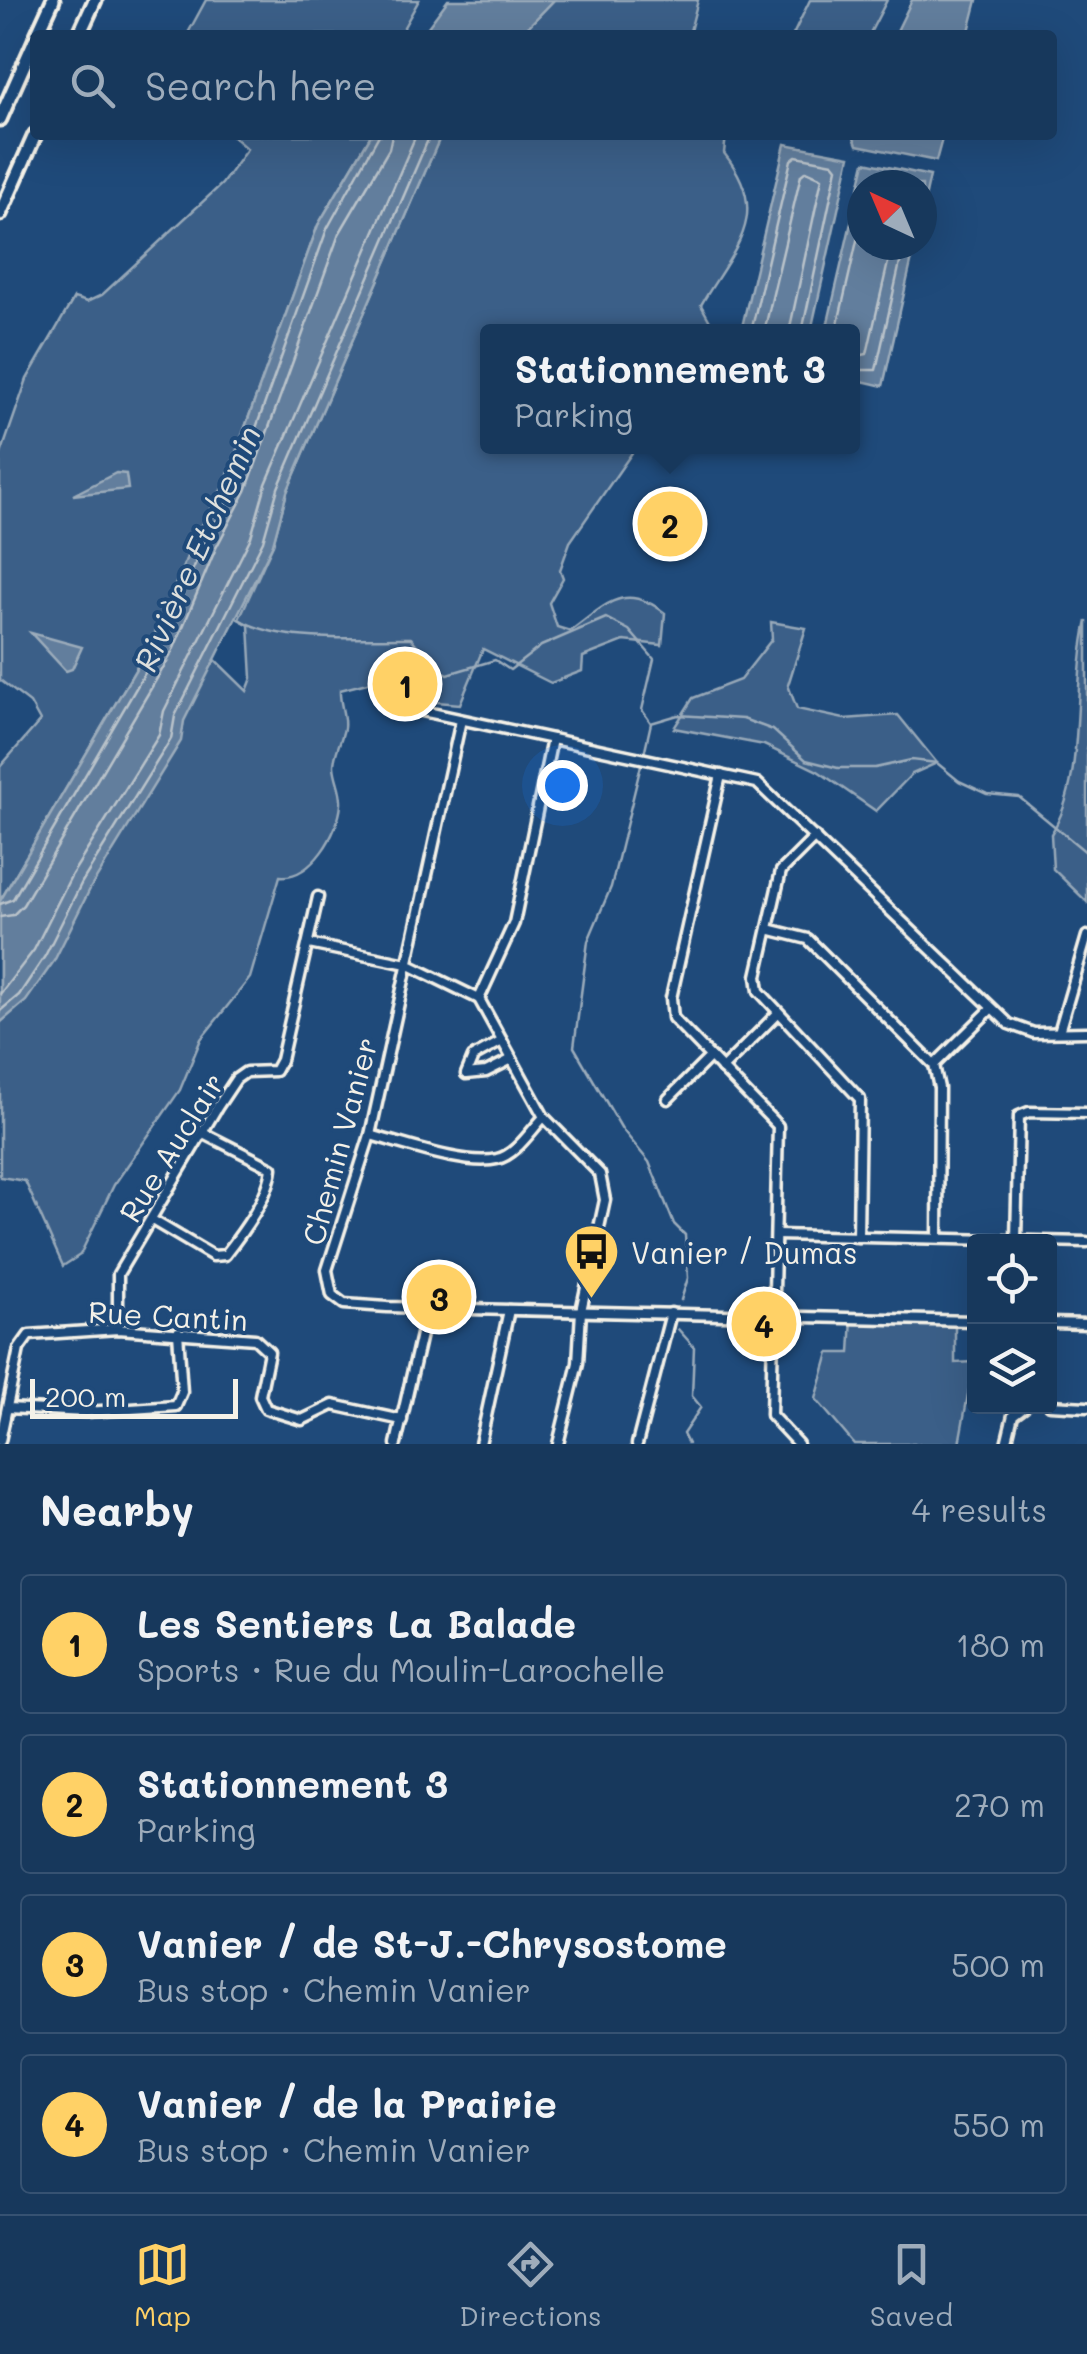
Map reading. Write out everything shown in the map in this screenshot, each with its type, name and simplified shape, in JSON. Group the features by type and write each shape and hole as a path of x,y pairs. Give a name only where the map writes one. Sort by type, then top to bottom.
{"highway":[{"path":"40,30 53,0"},
{"path":"81,30 95,0"},
{"path":"0,119 30,52"},
{"path":"0,214 33,140"}],"street":[{"path":"385,704 764,788 1009,1024 1034,1033 1087,1032"},
{"name":"Chemin Vanier","path":"461,720 370,1135 326,1284 344,1304 967,1321"},
{"path":"479,999 514,923 552,739"},
{"path":"720,776 670,998 673,1018 778,1126 772,1415 798,1444"},
{"path":"815,838 781,871 757,976 759,991 776,1015 860,1099 858,1237"},
{"name":"Rue Auclair","path":"118,1330 118,1274 203,1132 236,1079 246,1072 275,1070 281,1060 318,897"},
{"path":"768,929 808,939 934,1064 938,1088 938,1238"},
{"path":"1060,1032 1087,936"},
{"path":"309,944 407,964 479,999 544,1117 589,1160 605,1187 580,1311 583,1326 578,1363 558,1444"},
{"path":"934,1064 991,1009"},
{"path":"722,1069 776,1015"},
{"path":"502,1041 473,1057 466,1074 486,1072 512,1059"},
{"path":"668,1098 710,1057"},
{"path":"1016,1234 1019,1116 1029,1112 1087,1113"},
{"path":"370,1135 430,1150 496,1160 510,1152 544,1117"},
{"path":"152,1220 213,1256 225,1255 271,1182 272,1168 203,1132"},
{"path":"776,1235 967,1239"},
{"path":"1057,1241 1087,1242"},
{"path":"396,1444 426,1308"},
{"path":"480,1444 508,1310"},
{"path":"637,1444 671,1314"},
{"path":"1057,1323 1087,1324"},
{"name":"Rue Cantin","path":"0,1441 19,1349 29,1335 118,1330 222,1334 265,1344 269,1362 260,1396 266,1409 302,1420 333,1405 402,1420"},
{"path":"7,1408 86,1412 176,1406 182,1392 178,1332"},
{"path":"1057,1405 1087,1407"},
{"path":"1006,1444 1014,1414"}],"shaded area":[{"path":"206,0 419,0 405,30 190,30"},
{"path":"554,0 698,0 690,30 525,30"},
{"path":"810,0 887,0 872,30 795,30"},
{"path":"237,140 368,140 318,225 225,483 195,538 151,643 0,901 0,767 40,721 30,703 0,680 0,457 27,379 74,298 87,302 102,295 222,184 247,149"},
{"path":"439,140 725,140 724,153 746,195 747,213 736,248 701,305 711,324 480,324 480,454 631,454 570,542 560,570 563,578 549,603 557,627 570,631 605,605 626,598 638,599 665,613 662,645 624,641 583,657 582,671 551,683 483,649 460,704 425,701 410,661 367,683 340,690 344,723 334,766 341,804 329,840 303,870 280,876 250,978 201,1039 180,1090 114,1185 80,1255 63,1266 25,1181 0,1177 0,961 193,638 247,691 252,678 249,625 239,619 273,544 287,492"},
{"path":"1087,621 1087,902 1053,869 1051,834 1070,787"},
{"path":"771,622 806,628 788,685 797,709 844,719 898,715 937,763 912,774 876,811 818,771 764,745 674,728 693,698 740,680 772,639"},
{"path":"852,1318 955,1321 955,1363 967,1362 967,1400 959,1444 854,1444 816,1399 829,1353 850,1353"}],"water":[{"path":"448,0 554,0 525,30 426,30"},
{"path":"912,0 977,0 969,30 897,30"},
{"name":"Rivière Etchemin","path":"368,140 439,140 287,492 273,544 184,721 181,741 91,887 54,961 26,1001 0,1023 0,901 151,643 195,538 225,483 318,225"},
{"path":"855,140 942,140 936,161 857,145"},
{"path":"785,144 850,156 813,324 743,324"},
{"path":"865,162 902,170 863,170"},
{"path":"847,240 847,260 912,260 883,386 860,381 860,324 828,324"},
{"path":"116,473 126,474 128,489 73,495"},
{"path":"31,633 82,647 72,669 66,671"}],"waterway":[{"path":"238,619 300,636 411,638 434,666 448,674 495,660 510,670 541,646 606,618 629,630 654,659 642,710 651,723 678,715 743,719 773,730 806,760 838,768 875,768 911,760 937,763 959,781 987,794 1019,797 1087,853"},
{"path":"644,754 651,723"},
{"path":"642,761 611,887 588,941 574,1047 622,1129 649,1162 674,1224 685,1235 688,1278 681,1300"},
{"path":"678,1329 694,1347 692,1396 701,1407 683,1434 688,1444"}],"place":[{"name":"Stationnement 3","path":"670,524"},
{"name":"Les Sentiers La Balade","path":"405,684"},
{"name":"Vanier / de St-J.-Chrysostome","path":"439,1297"},
{"name":"Vanier / Dumas","path":"592,1301"},
{"name":"Vanier / de la Prairie","path":"764,1324"}]}
